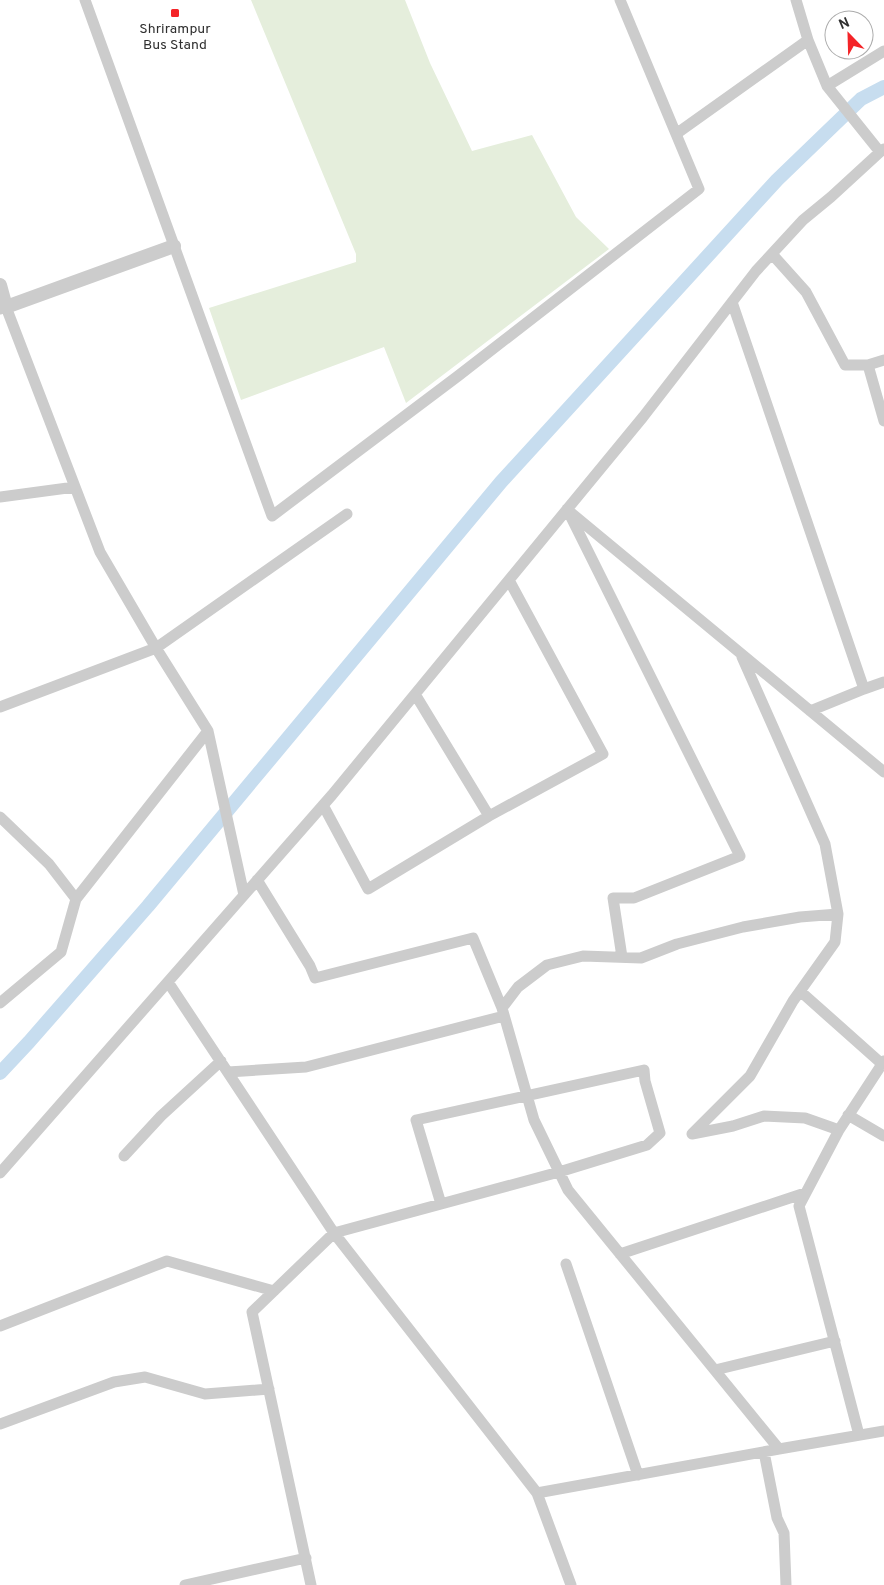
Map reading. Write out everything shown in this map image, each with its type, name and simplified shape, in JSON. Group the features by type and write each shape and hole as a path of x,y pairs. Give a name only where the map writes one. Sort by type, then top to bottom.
{"street":[{"path":"85,0 272,516 458,376 699,189 620,0"},
{"path":"0,1173 323,804 643,416 772,254 803,220 882,150 859,126 828,86 808,40 796,0"},
{"path":"676,134 808,40"},
{"path":"828,86 884,51"},
{"path":"3,308 174,246"},
{"path":"772,254 806,292 845,365 868,365 884,360"},
{"path":"0,285 3,308 100,552 156,648 208,731 244,895"},
{"path":"732,302 864,689"},
{"path":"868,365 884,421"},
{"path":"0,497 75,487"},
{"path":"567,509 884,772"},
{"path":"567,509 740,856 634,898 613,898 622,957"},
{"path":"0,708 156,648 347,514"},
{"path":"323,804 368,889 489,816 603,754 509,580"},
{"path":"741,654 825,844 838,914 835,942 792,1001 750,1076 692,1134 733,1126 764,1116 805,1118 838,1130"},
{"path":"810,711 884,682"},
{"path":"415,694 489,816"},
{"path":"0,1004 61,952 76,899 208,731"},
{"path":"0,817 49,864 76,899"},
{"path":"257,880 310,966 315,978 473,938 503,1012 534,1120 568,1190 779,1449"},
{"path":"228,1072 306,1067 503,1012 518,987 547,965 583,956 641,958 676,944 743,927 800,917 838,914"},
{"path":"168,982 334,1233 537,1493 571,1585"},
{"path":"800,991 883,1062 838,1130 799,1206 859,1435"},
{"path":"124,1156 161,1116 221,1061"},
{"path":"311,1585 252,1312 334,1233 442,1204 559,1172 647,1145 660,1133 645,1082 644,1070 416,1120 442,1204"},
{"path":"848,1115 884,1136"},
{"path":"620,1254 805,1194"},
{"path":"0,1326 167,1261 274,1291"},
{"path":"566,1264 638,1475"},
{"path":"715,1370 835,1341"},
{"path":"0,1424 114,1382 145,1377 205,1394 269,1389"},
{"path":"537,1493 884,1430"},
{"path":"764,1452 777,1518 784,1533 786,1585"},
{"path":"185,1585 306,1558"}],"green space":[{"path":"251,0 405,0 430,63 472,151 532,135 576,217 609,249 406,403 384,347 241,400 209,308 356,262 356,254"}],"waterway":[{"path":"0,1073 148,906 501,482 777,180 861,99 884,87"}],"place":[{"name":"Shrirampur Bus Stand","path":"175,13"}]}
